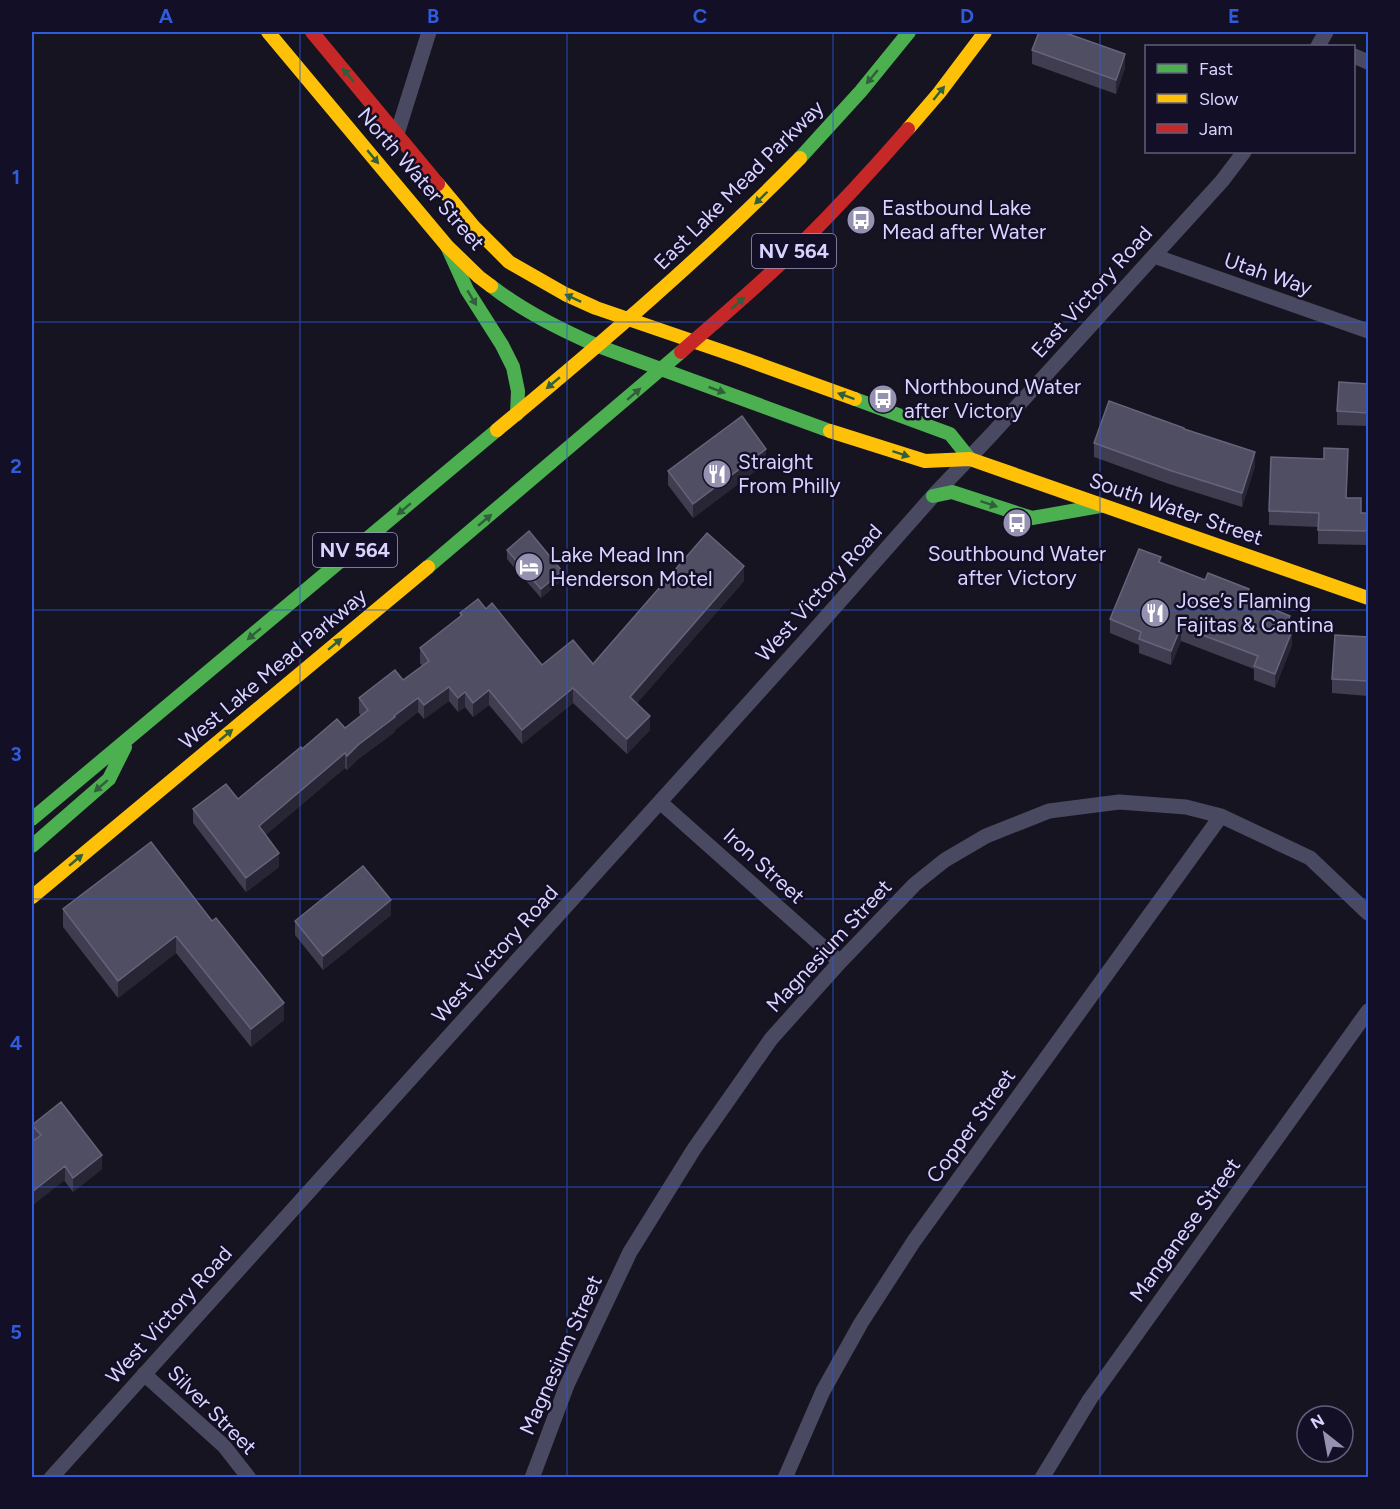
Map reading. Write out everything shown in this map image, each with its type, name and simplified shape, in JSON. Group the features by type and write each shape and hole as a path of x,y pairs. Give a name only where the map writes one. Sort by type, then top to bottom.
{"main road":[{"name":"North Water Street","path":"268,32 447,246 479,277 502,295 562,330 629,357"},
{"name":"North Water Street","path":"312,32 474,227 509,262 565,294 596,308 694,342"},
{"name":"East Lake Mead Parkway","path":"613,332 780,179 835,120 909,32"},
{"name":"NV 564","path":"694,342 801,244 879,161 939,93 985,32"},
{"path":"447,246 464,284 495,332 513,366 518,391 516,414"},
{"name":"West Lake Mead Parkway","path":"32,819 613,332"},
{"path":"694,342 950,434 969,459"},
{"name":"West Lake Mead Parkway","path":"32,897 694,342"},
{"name":"South Water Street","path":"629,357 832,432 925,462 969,459 1368,598"},
{"path":"933,496 952,492 1032,518 1103,505"},
{"path":"32,846 109,779 130,737"}],"street":[{"path":"397,134 429,32"},
{"name":"East Victory Road","path":"969,459 1222,181 1243,153"},
{"name":"Utah Way","path":"1154,256 1368,331"},
{"name":"West Victory Road","path":"51,1478 933,496 969,459"},
{"name":"Iron Street","path":"660,802 840,962"},
{"name":"Magnesium Street","path":"532,1478 567,1385 630,1252 694,1149 771,1039 840,962 915,884 945,860 986,836 1049,811 1119,802 1186,807 1221,816 1310,858 1368,913"},
{"name":"Copper Street","path":"785,1478 823,1391 861,1323 914,1241 1221,816"},
{"name":"Manganese Street","path":"1042,1478 1090,1399 1368,1011"},
{"name":"Silver Street","path":"144,1374 224,1446 249,1478"}],"building":[{"path":"1039,32 1063,32 1125,54 1116,80 1032,50"},
{"path":"1339,382 1368,384 1368,413 1337,411"},
{"path":"1109,401 1255,452 1242,493 1094,443"},
{"name":"Straight From Philly","path":"742,416 766,449 693,504 668,471"},
{"path":"1324,448 1348,449 1346,498 1361,498 1361,513 1367,513 1367,531 1318,530 1319,513 1269,511 1271,457 1324,459"},
{"name":"Lake Mead Inn Henderson Motel","path":"529,531 562,571 541,589 507,550"},
{"path":"707,533 744,566 630,697 650,716 627,739 573,688 522,730 489,690 473,703 465,692 458,698 449,687 424,705 418,698 347,756 345,753 259,826 279,853 246,878 193,809 226,784 238,799 337,719 345,728 368,710 359,698 395,670 403,680 429,661 420,648 462,615 460,613 478,599 486,609 492,603 542,665 573,640 593,664"},
{"path":"1139,549 1161,557 1159,562 1205,580 1208,573 1249,589 1246,598 1290,616 1285,628 1292,631 1275,674 1254,666 1258,656 1181,627 1171,651 1139,639 1141,632 1110,619"},
{"path":"1335,635 1368,637 1368,681 1332,679"},
{"path":"151,842 212,921 216,918 284,1003 251,1029 176,936 118,981 63,909"},
{"path":"363,866 391,900 323,956 295,921"},
{"path":"61,1102 102,1155 73,1178 65,1166 32,1192 32,1142 41,1135 32,1125"}],"traffic: fast":[{"path":"800,158 861,91 909,32"},
{"path":"447,246 467,290 502,345 513,367 518,391 517,414"},
{"path":"491,286 516,304 598,346 830,431"},
{"path":"428,567 681,352"},
{"path":"855,399 950,434 970,459"},
{"path":"32,819 497,430"},
{"path":"933,496 952,492 1032,518 1100,506"},
{"path":"32,846 109,779 125,747"}],"traffic: slow":[{"path":"268,32 447,246 491,286"},
{"path":"908,129 939,93 985,32"},
{"path":"497,430 652,298 800,158"},
{"path":"438,184 474,227 509,262 565,294 596,308 855,399"},
{"path":"830,431 925,461 970,459 1368,598"},
{"path":"32,897 428,567"}],"traffic: jam":[{"path":"312,32 438,184"},
{"path":"681,352 801,244 908,129"}],"place":[{"name":"Eastbound Lake Mead after Water","path":"861,220"},
{"name":"Northbound Water after Victory","path":"883,399"},
{"name":"Straight From Philly","path":"717,474"},
{"name":"Southbound Water after Victory","path":"1017,523"},
{"name":"Lake Mead Inn Henderson Motel","path":"529,567"},
{"name":"Jose’s Flaming Fajitas & Cantina","path":"1155,613"}]}
